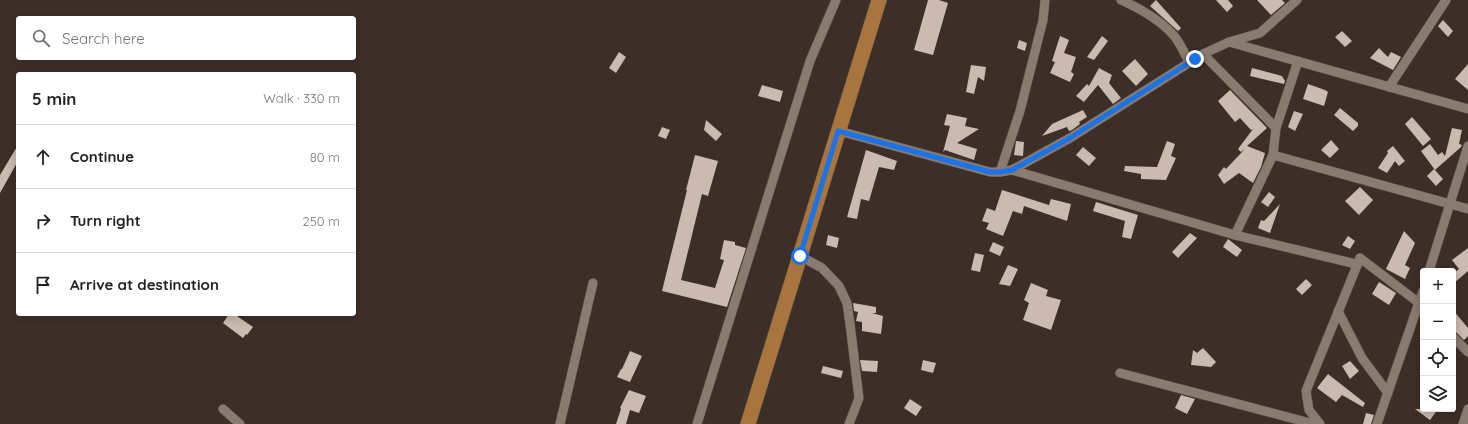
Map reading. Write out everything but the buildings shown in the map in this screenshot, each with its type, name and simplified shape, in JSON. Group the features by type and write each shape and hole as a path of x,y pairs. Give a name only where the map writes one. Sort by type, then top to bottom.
{"main road":[{"path":"748,424 879,0"}],"street":[{"path":"697,424 810,61 836,0"},
{"path":"1000,172 1020,110 1043,20 1045,0"},
{"path":"1121,0 1150,15 1165,26 1176,39 1189,62"},
{"path":"838,131 990,172 1012,170 1070,138 1203,54 1229,42 1260,33 1297,0"},
{"path":"1389,87 1446,0"},
{"path":"1229,42 1468,109"},
{"path":"1203,54 1276,128"},
{"path":"1235,235 1273,155 1276,128 1298,61"},
{"path":"1430,268 1468,146"},
{"path":"1273,155 1468,209"},
{"path":"1012,170 1235,235 1356,264"},
{"path":"800,256 822,268 839,286 847,303 859,398 849,424"},
{"path":"1320,424 1309,410 1306,391 1356,264 1360,258 1420,303"},
{"path":"560,424 593,283"},
{"path":"1377,424 1420,307"},
{"path":"1338,311 1362,358 1388,393"},
{"path":"1456,340 1468,352"},
{"path":"1120,372 1314,424"},
{"path":"223,409 240,424"},
{"path":"1463,424 1468,409"}],"route":[{"path":"800,256 838,131 873,139 990,172 1012,170 1070,138 1195,59"}]}
